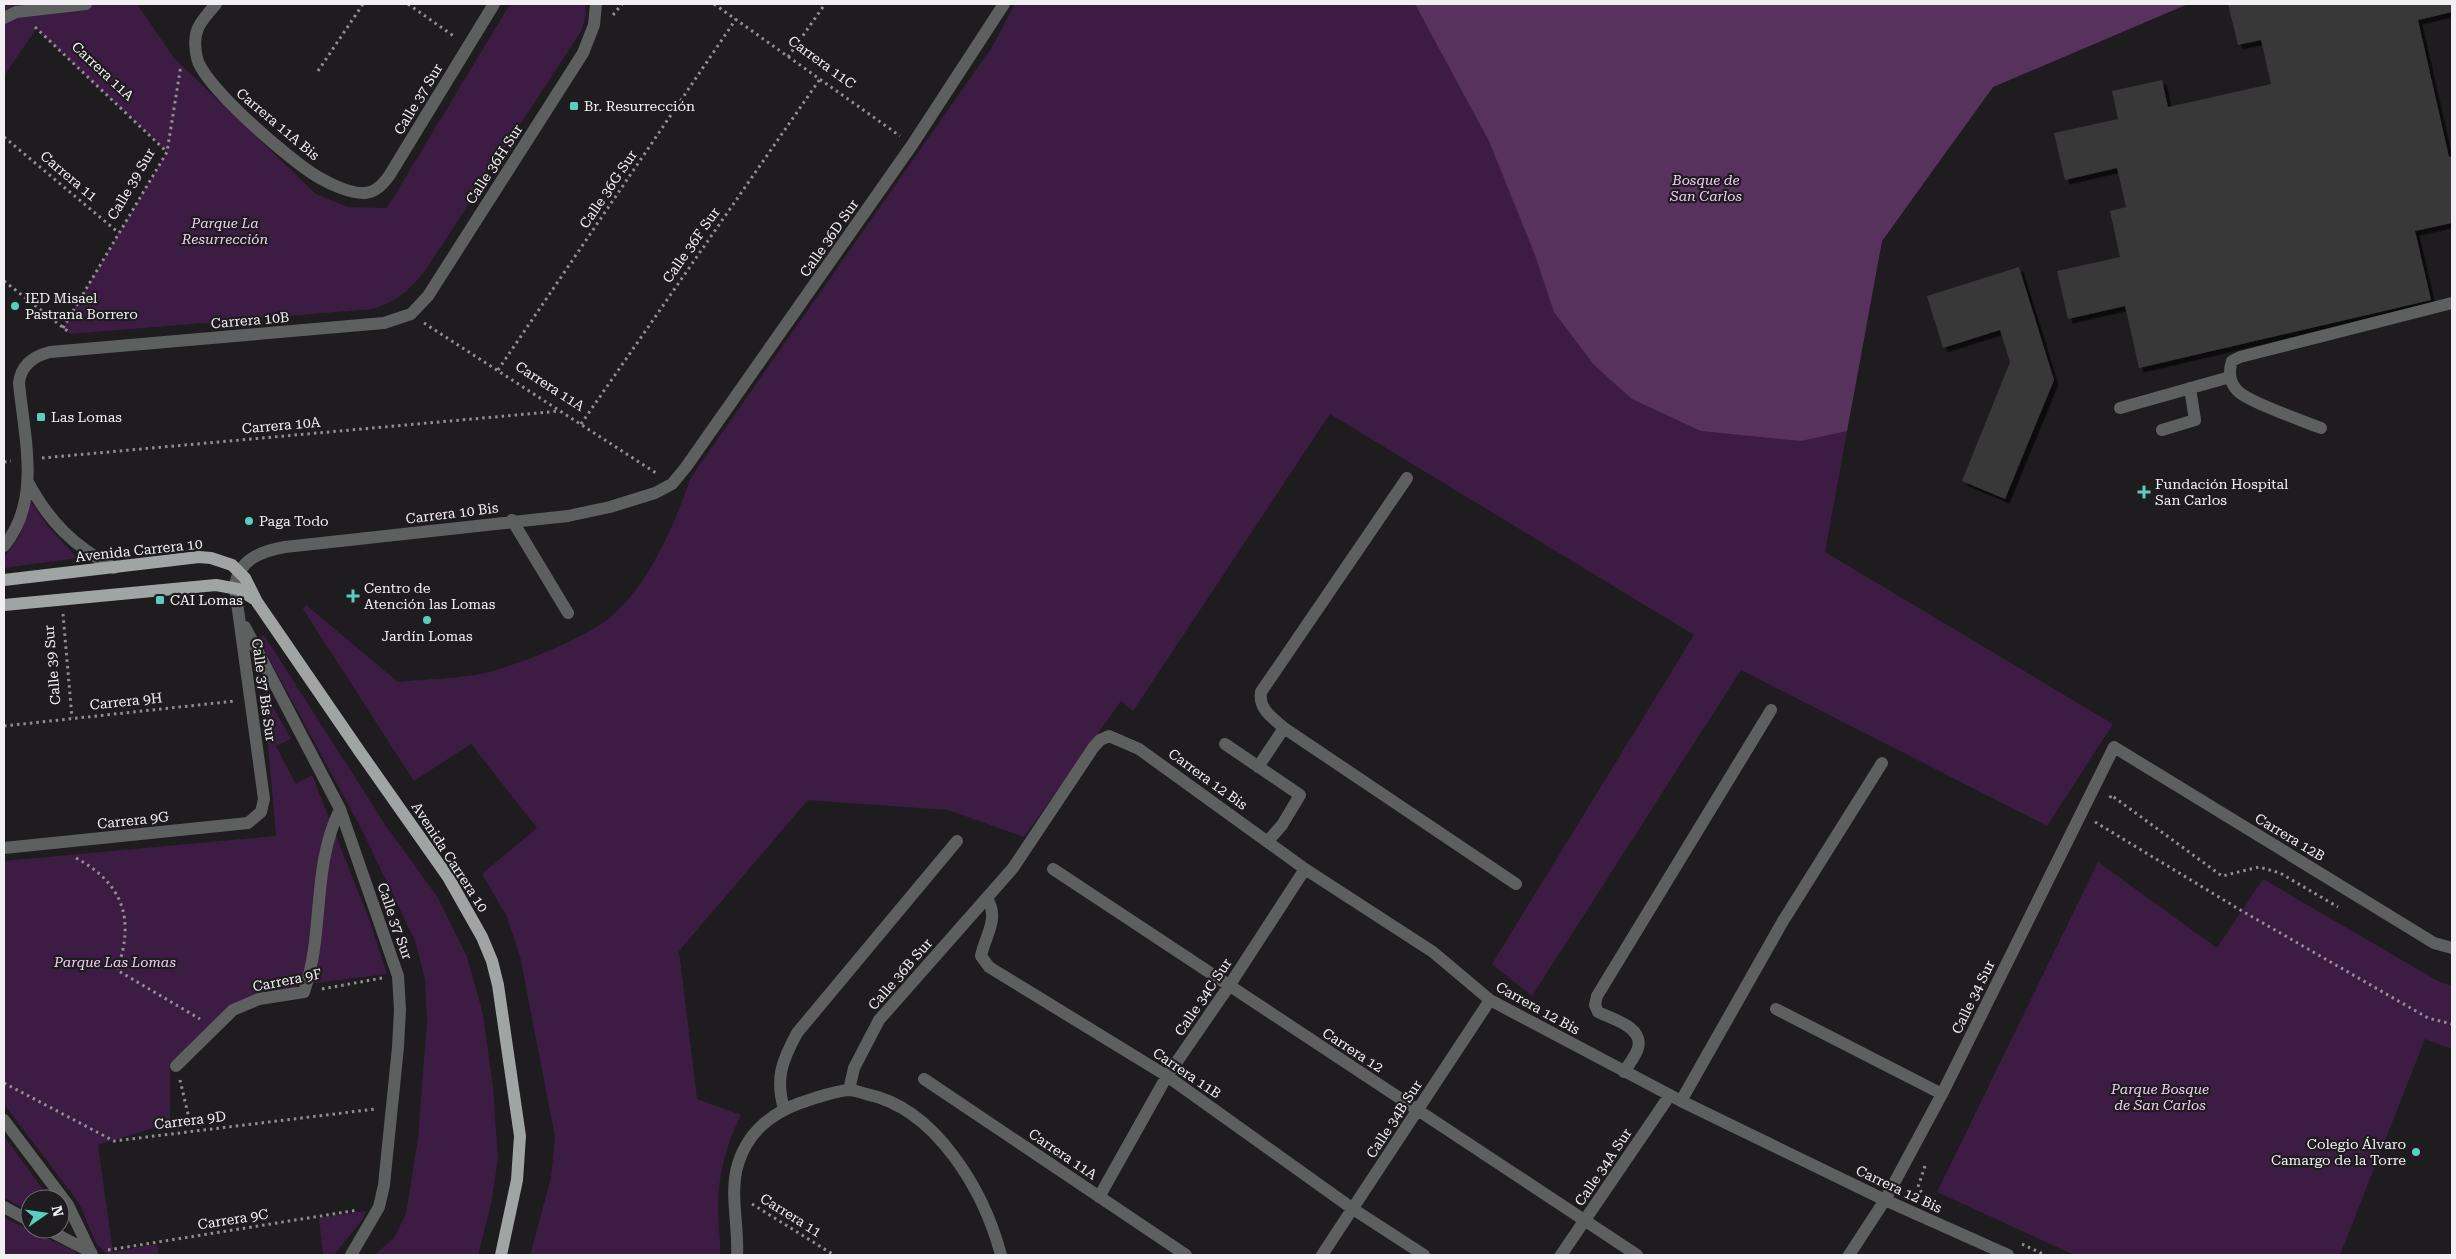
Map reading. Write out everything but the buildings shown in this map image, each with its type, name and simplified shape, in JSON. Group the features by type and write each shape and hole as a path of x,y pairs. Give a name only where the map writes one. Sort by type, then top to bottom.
{"main road":[{"name":"Avenida Carrera 10","path":"4,580 200,557 221,561 240,571 258,602 448,877 470,912 492,961 498,985 520,1136 517,1180 501,1255"},
{"name":"Avenida Carrera 10","path":"4,604 216,585 235,588 258,602"}],"street":[{"path":"4,18 13,8 86,4"},
{"path":"197,60 195,42 198,25 216,4"},
{"name":"Calle 37 Sur","path":"355,192 366,193 376,190 383,184 494,4"},
{"name":"Calle 36H Sur","path":"411,314 428,296 573,70 583,53 594,25 596,4"},
{"name":"Calle 36D Sur","path":"672,484 686,467 912,146 1004,4"},
{"name":"Carrera 11A Bis","path":"197,60 223,97 298,164 319,178 355,192"},
{"path":"2321,428 2246,397 2239,392 2230,377 2229,368 2232,361 2240,356 2452,303"},
{"name":"Carrera 10B","path":"26,460 20,375 29,362 50,352 384,323 411,314"},
{"path":"2120,408 2230,377"},
{"path":"2162,430 2195,420 2190,388"},
{"path":"4,546 18,525 25,506 28,482 26,460"},
{"path":"1407,478 1260,692 1259,700 1263,708 1284,728 1516,884"},
{"path":"28,482 40,504 56,526 74,542 114,568"},
{"name":"Carrera 10 Bis","path":"240,571 250,559 270,550 512,520 568,516 610,508 655,493 672,484"},
{"path":"512,520 568,613"},
{"name":"Calle 37 Bis Sur","path":"240,571 235,588 264,799 261,812"},
{"name":"Calle 37 Sur","path":"239,617 340,809 398,976 400,1010 393,1107 384,1185 379,1207 351,1255"},
{"path":"1624,1072 1638,1048 1638,1036 1632,1028 1598,1012 1595,1004 1597,996 1771,710"},
{"path":"1258,767 1284,728"},
{"name":"Carrera 12 Bis","path":"1093,748 1100,740 1109,736 1139,748 1305,869 1433,952 1490,1000 1675,1098 1885,1200 2008,1255"},
{"path":"1225,744 1300,795 1282,825 1268,841"},
{"name":"Calle 34 Sur","path":"1849,1255 1885,1200 1942,1094 2114,747"},
{"name":"Carrera 12B","path":"2114,747 2434,943 2452,948"},
{"name":"Calle 36B Sur","path":"850,1090 854,1068 879,1020 987,899 1027,850 1093,748"},
{"name":"Calle 34A Sur","path":"1561,1255 1584,1220 1675,1098 1882,763"},
{"path":"304,992 316,948 318,900 327,839 340,809"},
{"name":"Carrera 9G","path":"4,848 248,823 261,812"},
{"path":"784,1109 779,1087 780,1070 797,1033 958,840"},
{"name":"Carrera 12","path":"1053,869 1637,1255"},
{"name":"Calle 34C Sur","path":"1100,1197 1167,1076 1230,986 1305,869"},
{"name":"Carrera 11B","path":"987,899 992,907 993,919 981,956 984,962 1167,1076 1353,1208 1424,1255"},
{"name":"Carrera 9F","path":"176,1066 233,1010 259,998 304,992"},
{"name":"Calle 34B Sur","path":"1322,1255 1490,1000"},
{"path":"1776,1009 1942,1094"},
{"name":"Carrera 11A","path":"924,1078 1186,1255"},
{"path":"737,1255 735,1193 738,1165 746,1145 763,1123 784,1109 828,1094 850,1090 878,1096 896,1103 916,1117 937,1136 957,1160 976,1193 999,1254"},
{"path":"4,1120 64,1199 92,1254"},
{"path":"4,1207 20,1216"},
{"path":"64,1239 92,1254"}],"path":[{"path":"318,71 363,4"},
{"path":"408,4 468,46"},
{"name":"Carrera 11C","path":"714,4 912,146"},
{"path":"788,57 825,4"},
{"name":"Carrera 11A","path":"13,8 167,152"},
{"name":"Calle 36G Sur","path":"498,370 736,19"},
{"name":"Calle 39 Sur","path":"63,328 167,152 182,59 197,60"},
{"name":"Calle 36F Sur","path":"582,424 820,79"},
{"name":"Carrera 11","path":"4,137 119,233"},
{"path":"4,281 90,350"},
{"name":"Carrera 11A","path":"411,314 672,484"},
{"name":"Carrera 10A","path":"4,462 560,411"},
{"name":"Calle 39 Sur","path":"63,609 72,718"},
{"name":"Carrera 9H","path":"4,726 251,700"},
{"path":"2107,804 2111,795 2222,876 2259,867 2280,873 2340,908"},
{"path":"2082,814 2242,911 2428,1018 2452,1024"},
{"path":"2094,830 2098,821"},
{"path":"51,843 84,862 113,885 121,905 126,929 124,948 117,970 214,1028"},
{"name":"Carrera 9F","path":"304,992 398,976"},
{"path":"176,1066 192,1131"},
{"name":"Carrera 9D","path":"4,1083 114,1141 393,1107"},
{"path":"1927,1162 1918,1187 1925,1198 1934,1202"},
{"name":"Carrera 11","path":"735,1193 834,1255"},
{"name":"Carrera 9C","path":"92,1254 379,1207"},
{"path":"2020,1243 2045,1255"}],"green space":[{"name":"Parque La Resurrección","path":"4,4 137,4 174,58 316,194 348,207 387,208 510,4 585,4 586,16 581,31 427,268 397,298 373,309 70,334 63,328 167,152 36,29 4,76"},
{"path":"1015,4 2188,4 1993,87 1882,241 1825,552 2113,724 2047,826 1741,670 1532,996 1492,964 1694,635 1330,414 1133,711 1121,701 1024,837 948,810 808,800 679,951 697,1099 741,1115 727,1149 719,1184 720,1255 530,1255 551,1178 555,1137 520,956 507,917 482,874 537,828 471,744 414,781 303,609 306,605 398,682 489,672 550,650 596,628 607,620 635,591 647,573 668,535 691,477 992,47"},
{"name":"Bosque de San Carlos","path":"1415,4 2188,4 1993,87 1882,241 1847,431 1801,441 1701,431 1632,399 1594,365 1554,312 1535,255 1489,141"},
{"path":"31,501 47,525 77,558 4,568 4,558 20,535"},
{"path":"264,635 386,826 438,898 467,957 483,1014 493,1087 498,1159 491,1204 478,1255 374,1255 394,1238 406,1214 418,1138 427,1022 425,979 415,941 362,830 258,638"},
{"name":"Parque Las Lomas","path":"263,689 291,739 276,746 296,784 312,775 370,922 387,974 300,985 219,1018 170,1063 170,1123 98,1145 113,1252 157,1244 159,1255 108,1255 96,1243 79,1203 70,1189 4,1104 4,861 276,836"},
{"name":"Parque Bosque de San Carlos","path":"2098,862 2217,948 2263,879 2438,981 2452,986 2452,1049 2425,1039 2340,1255 2074,1255 1937,1192"},
{"path":"4,1136 43,1189 20,1189 20,1206 4,1197"},
{"path":"366,1211 362,1220 334,1255 323,1255 319,1218"},
{"path":"4,1218 20,1225 20,1239 49,1239 75,1251 77,1255 4,1255"}],"place":[{"name":"Br. Resurrección","path":"574,106"},
{"name":"IED Misael Pastrana Borrero","path":"15,306"},
{"name":"Las Lomas","path":"41,417"},
{"name":"Fundación Hospital San Carlos","path":"2144,492"},
{"name":"Paga Todo","path":"249,521"},
{"name":"Centro de Atención las Lomas","path":"353,596"},
{"name":"CAI Lomas","path":"160,600"},
{"name":"Jardín Lomas","path":"427,620"},
{"name":"Colegio Álvaro Camargo de la Torre","path":"2416,1152"}]}
